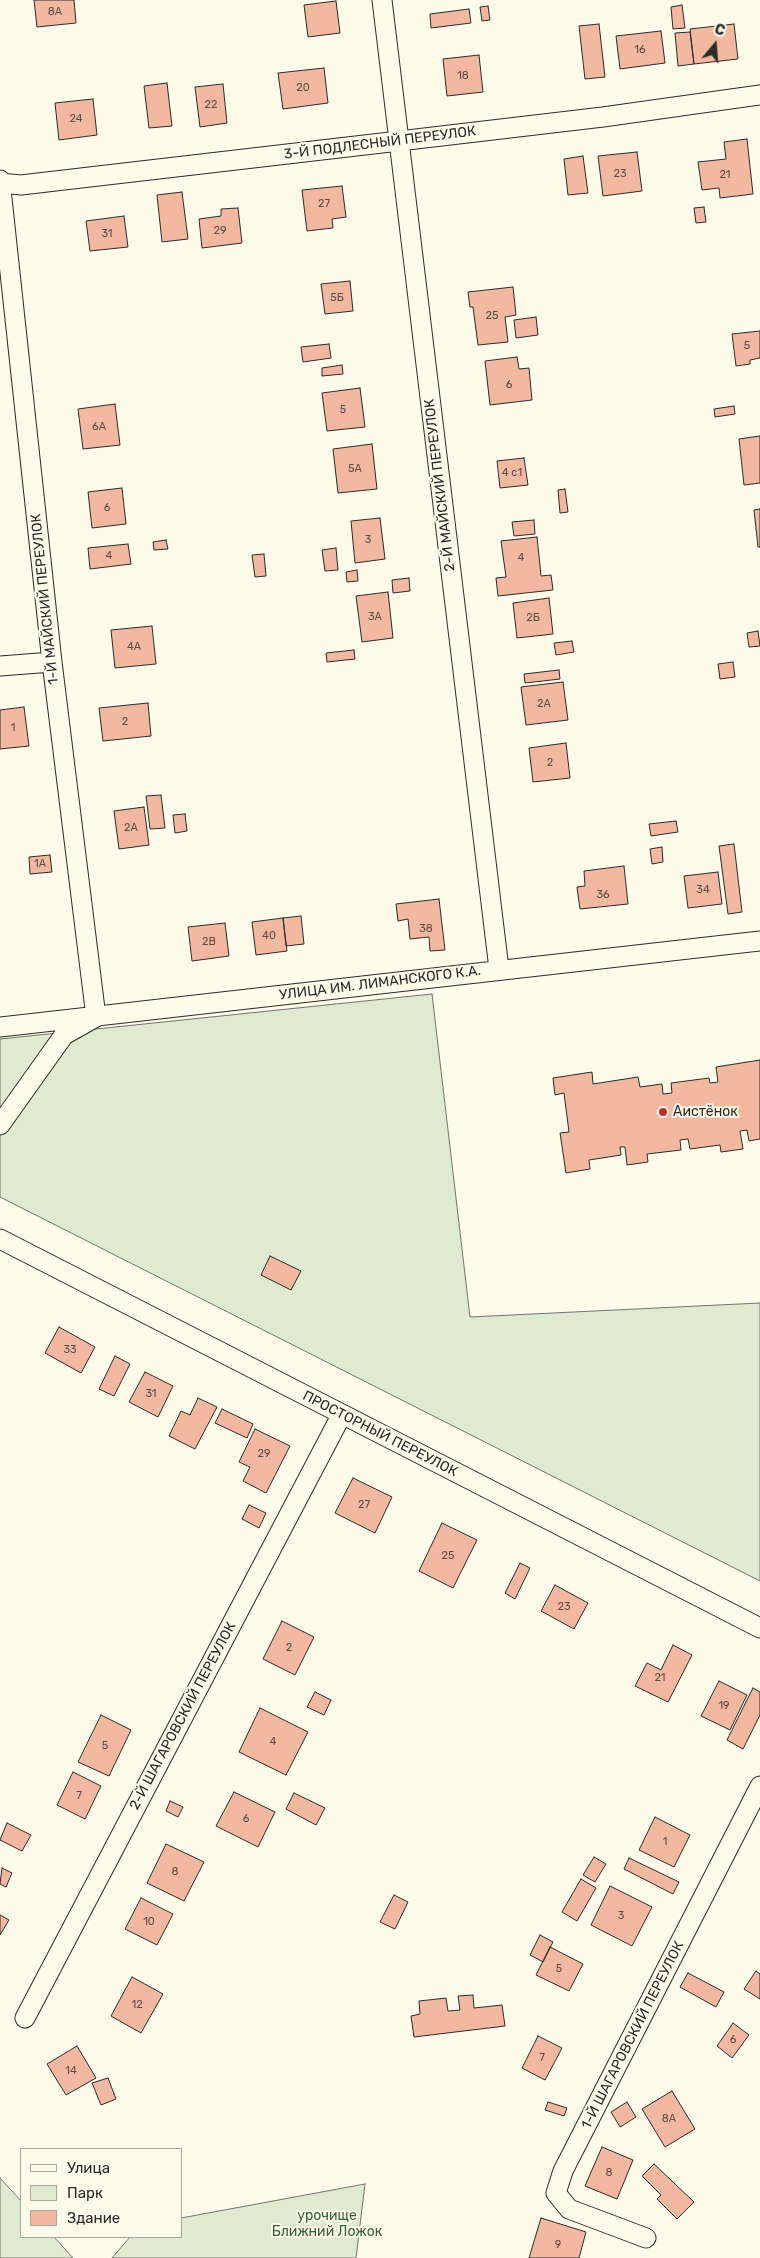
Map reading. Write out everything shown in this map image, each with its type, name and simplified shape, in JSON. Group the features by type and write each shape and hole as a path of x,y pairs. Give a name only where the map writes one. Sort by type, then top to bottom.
{"street":[{"name":"2-Й МАЙСКИЙ ПЕРЕУЛОК","path":"382,0 499,969"},
{"name":"3-Й ПОДЛЕСНЫЙ ПЕРЕУЛОК","path":"0,182 21,185 603,118 760,95"},
{"name":"1-Й МАЙСКИЙ ПЕРЕУЛОК","path":"0,182 52,662 96,1017"},
{"path":"0,666 52,662"},
{"name":"УЛИЦА ИМ. ЛИМАНСКОГО К.А.","path":"0,1027 499,969 760,941"},
{"path":"0,1125 64,1035 96,1017"},
{"name":"ПРОСТОРНЫЙ ПЕРЕУЛОК","path":"0,1239 760,1628"},
{"name":"2-Й ШАГАРОВСКИЙ ПЕРЕУЛОК","path":"25,2018 342,1414"},
{"name":"1-Й ШАГАРОВСКИЙ ПЕРЕУЛОК","path":"646,2238 570,2209 556,2193 563,2171 760,1786"}],"green space":[{"path":"432,994 470,1317 760,1303 760,1581 0,1197 0,1039"},
{"path":"0,2178 20,2200 20,2238 55,2238 73,2258 0,2258"},
{"name":"урочище Ближний Ложок","path":"365,2184 356,2258 112,2258 129,2238 182,2238 182,2218"}],"building":[{"path":"34,0 74,0 76,23 37,27"},
{"path":"336,1 340,33 308,37 304,5"},
{"path":"682,5 685,28 673,29 671,7"},
{"path":"488,6 490,20 482,21 480,7"},
{"path":"469,9 471,23 431,28 430,14"},
{"path":"599,24 605,77 585,79 579,26"},
{"path":"734,24 738,59 694,64 690,29"},
{"path":"661,31 665,63 620,69 616,36"},
{"path":"690,32 694,64 678,66 675,33"},
{"path":"479,55 483,92 447,96 443,59"},
{"path":"324,68 328,103 283,109 278,73"},
{"path":"167,83 172,126 149,128 144,86"},
{"path":"223,84 227,123 200,127 195,87"},
{"path":"93,99 97,135 59,140 55,103"},
{"path":"747,139 753,194 720,198 719,188 702,190 698,162 726,159 724,142"},
{"path":"637,152 642,191 603,196 598,156"},
{"path":"583,156 588,193 568,195 564,159"},
{"path":"342,186 346,217 332,219 333,228 307,231 302,190"},
{"path":"182,192 188,239 162,242 157,195"},
{"path":"704,207 706,222 696,223 694,208"},
{"path":"238,208 242,243 202,248 199,219 221,216 221,209"},
{"path":"124,216 128,247 90,251 86,221"},
{"path":"350,281 353,311 325,314 321,284"},
{"path":"513,287 516,315 505,317 508,342 478,345 473,307 470,307 468,292"},
{"path":"536,317 538,335 516,338 514,320"},
{"path":"760,331 760,358 750,360 750,364 736,366 732,334"},
{"path":"329,344 331,358 303,362 301,347"},
{"path":"517,357 519,369 529,368 532,400 490,405 485,361"},
{"path":"342,365 343,374 322,376 322,368"},
{"path":"360,388 365,427 327,431 322,393"},
{"path":"115,404 120,445 83,449 78,409"},
{"path":"734,406 735,414 715,417 714,409"},
{"path":"760,436 760,483 744,485 739,439"},
{"path":"372,444 377,489 338,493 333,449"},
{"path":"524,458 528,485 500,488 497,461"},
{"path":"122,488 126,524 92,528 88,492"},
{"path":"565,489 568,512 560,513 558,490"},
{"path":"760,509 760,547 758,547 754,510"},
{"path":"380,518 385,559 355,563 351,521"},
{"path":"534,520 535,534 514,536 512,522"},
{"path":"537,537 541,576 551,575 553,590 498,596 496,578 506,577 501,541"},
{"path":"166,540 168,549 154,550 153,542"},
{"path":"128,544 131,564 90,569 88,548"},
{"path":"336,548 338,570 325,571 322,550"},
{"path":"264,554 266,576 255,577 252,555"},
{"path":"357,570 358,581 347,582 346,572"},
{"path":"409,578 410,591 393,593 392,580"},
{"path":"388,592 393,638 362,642 356,596"},
{"path":"549,598 553,634 517,638 513,603"},
{"path":"152,626 156,664 115,668 111,630"},
{"path":"758,631 760,646 749,647 747,633"},
{"path":"572,641 574,652 556,655 554,643"},
{"path":"354,650 355,659 327,662 326,653"},
{"path":"733,662 735,677 720,679 718,664"},
{"path":"559,670 560,679 525,683 524,674"},
{"path":"563,682 568,720 526,725 521,687"},
{"path":"148,703 151,736 103,741 99,708"},
{"path":"24,707 29,746 0,749 0,710"},
{"path":"566,743 570,778 533,782 529,748"},
{"path":"161,795 165,828 150,829 146,796"},
{"path":"144,807 149,845 119,849 114,811"},
{"path":"185,814 187,831 175,833 173,815"},
{"path":"676,821 678,832 651,836 649,824"},
{"path":"734,844 742,912 728,914 719,846"},
{"path":"662,847 663,862 652,864 650,849"},
{"path":"50,855 52,872 30,874 29,857"},
{"path":"624,866 628,904 580,909 577,887 585,886 584,871"},
{"path":"718,872 722,904 688,908 684,876"},
{"path":"439,899 445,950 430,951 429,937 410,939 408,919 398,921 396,904"},
{"path":"301,916 304,944 286,946 283,918"},
{"path":"283,918 287,951 256,955 252,922"},
{"path":"225,923 229,956 192,961 188,927"},
{"name":"Аистёнок","path":"760,1060 760,1139 749,1141 747,1130 740,1131 743,1149 721,1152 720,1145 690,1149 688,1139 680,1140 681,1150 647,1154 648,1162 627,1165 625,1147 620,1147 621,1155 589,1160 590,1169 566,1173 560,1133 569,1132 564,1093 555,1095 553,1078 592,1072 593,1084 638,1077 640,1087 662,1084 663,1094 672,1093 671,1083 709,1078 710,1083 718,1082 716,1067"},
{"path":"270,1256 301,1271 291,1290 261,1275"},
{"path":"59,1327 95,1347 81,1373 45,1353"},
{"path":"115,1356 130,1364 114,1396 99,1389"},
{"path":"145,1372 173,1386 158,1417 129,1402"},
{"path":"198,1398 217,1407 195,1449 169,1436 181,1411 190,1415"},
{"path":"222,1409 253,1424 247,1438 215,1423"},
{"path":"255,1429 290,1446 266,1493 243,1481 250,1467 239,1462"},
{"path":"353,1478 392,1497 375,1533 335,1513"},
{"path":"249,1505 266,1513 259,1528 242,1519"},
{"path":"442,1523 477,1540 453,1588 419,1571"},
{"path":"520,1563 530,1568 515,1599 505,1593"},
{"path":"555,1585 588,1603 574,1629 541,1611"},
{"path":"282,1621 314,1637 295,1675 263,1659"},
{"path":"673,1645 692,1655 668,1702 635,1686 647,1663 661,1670"},
{"path":"719,1681 747,1695 730,1730 701,1716"},
{"path":"753,1688 760,1692 760,1715 743,1749 727,1740"},
{"path":"315,1692 331,1700 324,1715 307,1707"},
{"path":"260,1708 308,1732 286,1775 239,1752"},
{"path":"101,1715 131,1730 109,1776 78,1762"},
{"path":"73,1772 101,1786 85,1819 57,1805"},
{"path":"234,1792 275,1812 258,1847 216,1826"},
{"path":"294,1793 325,1808 316,1825 286,1809"},
{"path":"170,1801 183,1807 178,1817 166,1811"},
{"path":"655,1817 690,1835 674,1867 639,1850"},
{"path":"7,1823 31,1835 22,1851 0,1840"},
{"path":"166,1844 204,1862 184,1901 147,1883"},
{"path":"594,1857 606,1864 595,1882 583,1875"},
{"path":"629,1858 679,1882 673,1894 624,1869"},
{"path":"2,1868 12,1873 6,1887 0,1884"},
{"path":"581,1879 596,1888 577,1921 562,1912"},
{"path":"610,1886 652,1907 632,1946 591,1925"},
{"path":"394,1895 408,1902 395,1929 380,1922"},
{"path":"141,1898 173,1914 157,1945 125,1929"},
{"path":"0,1915 9,1920 0,1935"},
{"path":"540,1935 553,1942 543,1962 530,1955"},
{"path":"550,1947 583,1964 569,1991 536,1975"},
{"path":"756,1971 760,1974 760,1999 744,1989"},
{"path":"688,1973 724,1992 716,2007 680,1987"},
{"path":"132,1977 163,1994 141,2033 111,2016"},
{"path":"473,1995 474,2008 502,2005 505,2026 414,2037 411,2016 420,2014 419,2001 446,1998 448,2011 460,2010 458,1996"},
{"path":"733,2023 749,2035 732,2058 717,2046"},
{"path":"538,2036 562,2048 545,2080 522,2068"},
{"path":"77,2046 96,2078 66,2095 47,2064"},
{"path":"108,2078 116,2099 101,2105 92,2083"},
{"path":"672,2091 695,2129 665,2147 642,2109"},
{"path":"548,2102 567,2108 564,2116 545,2110"},
{"path":"627,2102 636,2117 620,2127 611,2112"},
{"path":"602,2147 633,2160 617,2199 585,2186"},
{"path":"654,2164 694,2202 677,2219 657,2199 661,2195 642,2176"},
{"path":"541,2218 586,2232 579,2258 529,2258"}],"place":[{"name":"Аистёнок","path":"663,1112"}]}
